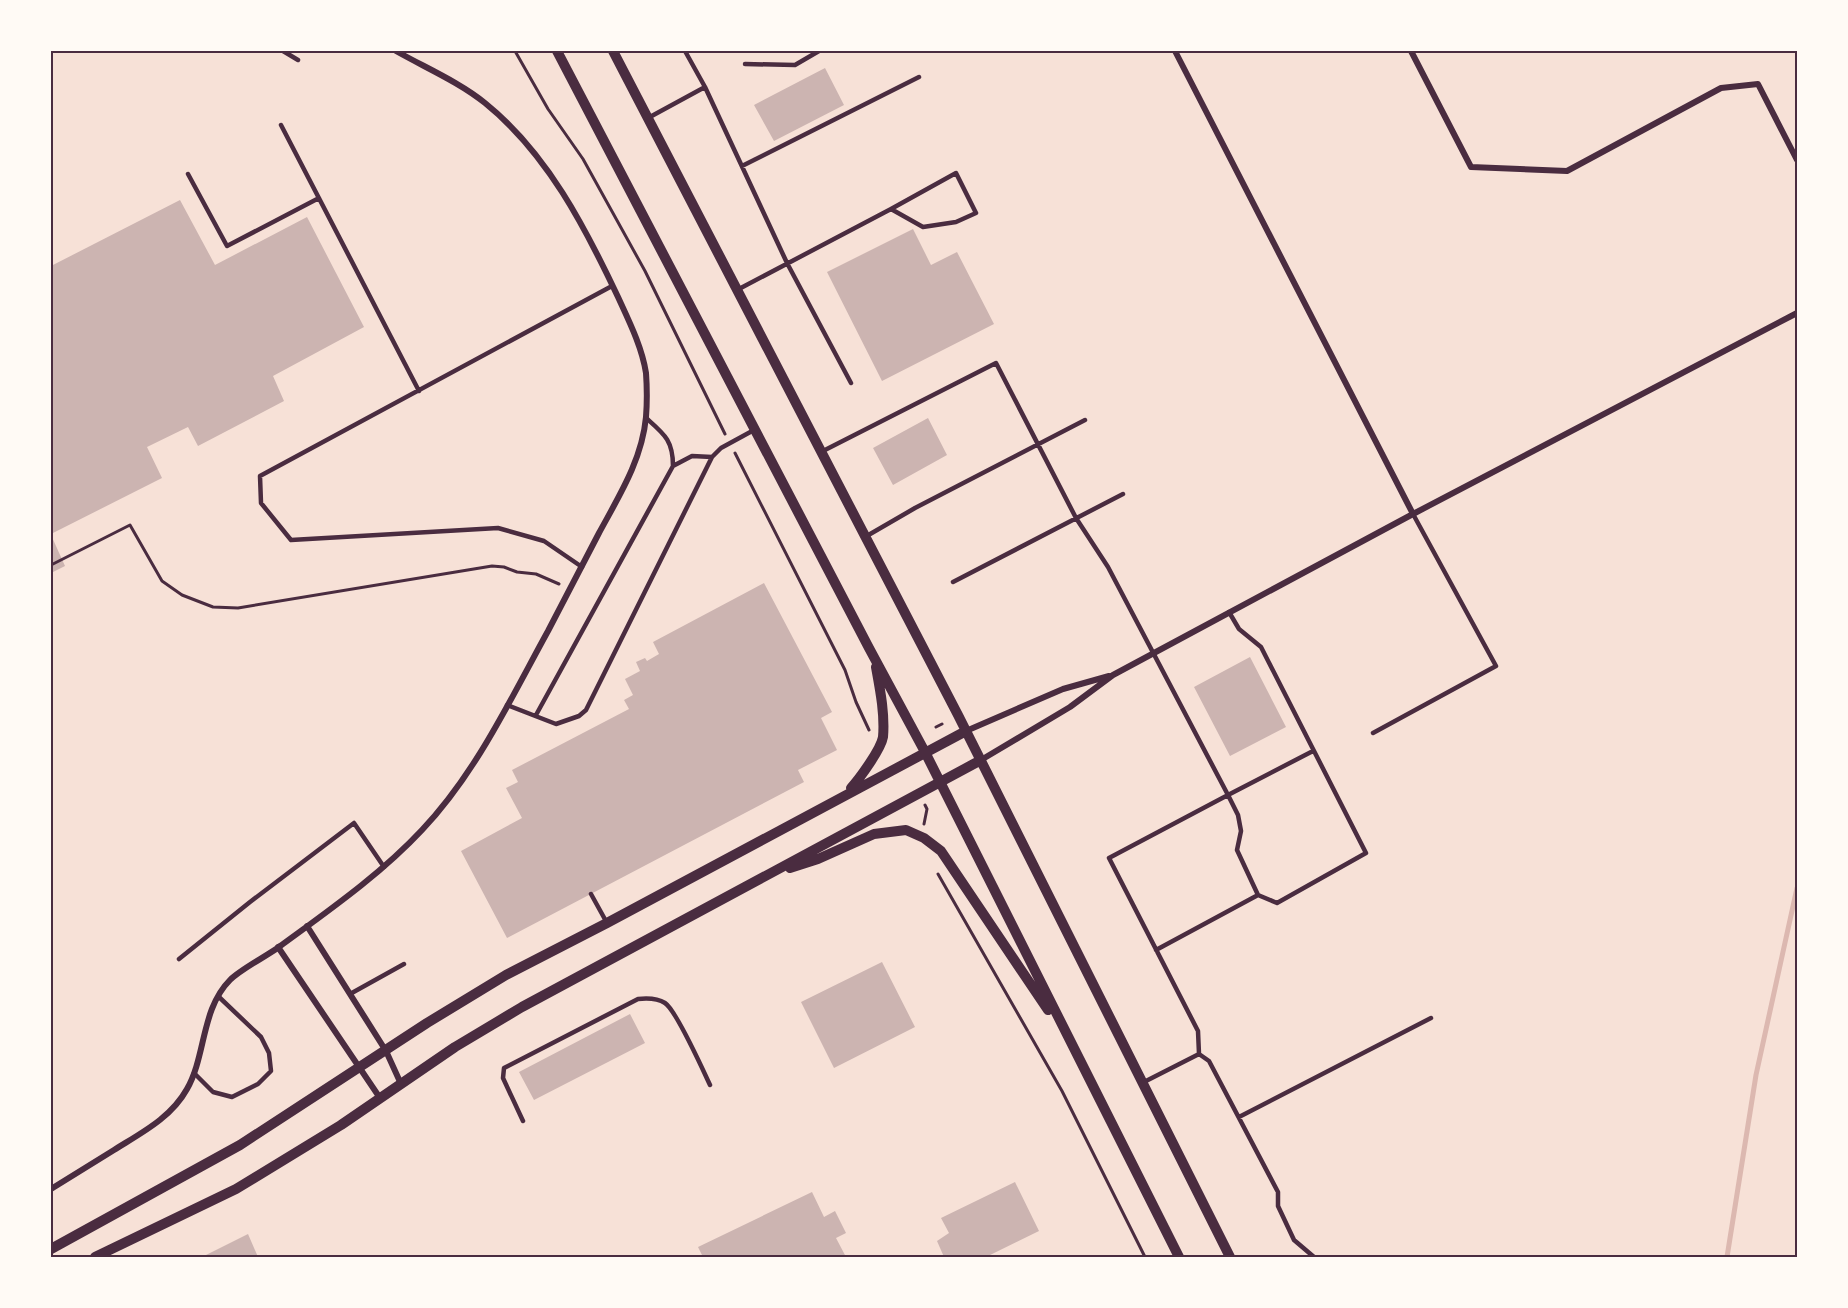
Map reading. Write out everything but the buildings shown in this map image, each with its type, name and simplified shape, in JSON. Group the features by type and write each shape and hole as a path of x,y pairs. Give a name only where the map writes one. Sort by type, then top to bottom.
{"street":[{"path":"51,1189 157,1123 174,1107 188,1089 209,1018 230,980 307,926 384,867 424,828 452,796 480,754 507,705 637,460 646,418 646,372 635,335 577,216 549,172 511,128 485,104 459,86 396,51"},
{"path":"557,51 940,781 1179,1257"},
{"path":"613,51 981,760 1230,1257"},
{"path":"1175,51 1413,514"},
{"path":"1412,51 1471,167 1567,171 1721,88 1758,84 1797,160"},
{"path":"95,1257 236,1189 341,1125 455,1047 522,1007 981,760 1070,707 1113,675 1413,514 1797,313"},
{"path":"845,795 862,776 883,739 876,660"},
{"path":"51,1249 240,1144 427,1023 506,975 966,731 1063,689 1113,675"},
{"path":"764,876 818,859 874,834 906,830 924,838 941,851 1070,1043"},
{"path":"307,926 386,1051 400,1084"},
{"path":"278,947 380,1098"}],"lane":[{"path":"282,51 298,60"},
{"path":"685,51 705,87 787,263 851,383"},
{"path":"745,64 795,65 819,51"},
{"path":"742,166 919,77"},
{"path":"648,118 705,87"},
{"path":"281,125 419,391"},
{"path":"737,290 956,173 976,213 956,222 923,227 891,209"},
{"path":"188,174 227,246 319,198"},
{"path":"582,567 544,541 498,528 291,540 261,503 260,476 612,286"},
{"path":"821,452 996,363 1076,518 1108,567 1238,815 1241,831 1237,850 1258,896 1277,903 1365,853 1261,647 1239,629 1229,612"},
{"path":"536,715 673,466 673,454 667,437 646,418"},
{"path":"865,537 915,508 1085,420"},
{"path":"507,705 555,724 579,716 586,710 712,457 730,443 754,430"},
{"path":"673,466 692,456 712,457"},
{"path":"953,582 1123,494"},
{"path":"1373,733 1496,666 1413,514"},
{"path":"1199,1054 1198,1031 1109,858 1312,751"},
{"path":"179,959 232,915 354,823 384,867"},
{"path":"591,894 607,923"},
{"path":"1156,950 1258,896"},
{"path":"350,994 404,964"},
{"path":"194,1073 213,1092 232,1097 258,1084 271,1071 269,1053 261,1037 219,997"},
{"path":"523,1121 502,1078 504,1068 638,999 651,998 666,1003 677,1017 710,1085"},
{"path":"1239,1117 1431,1018"},
{"path":"1142,1083 1199,1054"},
{"path":"1199,1054 1209,1061 1278,1191 1278,1206 1294,1240 1314,1257"}],"path":[{"path":"514,51 548,109 583,159 645,271 844,670 870,732"},
{"path":"51,565 130,525 162,581 182,595 213,607 238,608 492,566 536,574 570,589"},
{"path":"936,727 942,724"},
{"path":"923,829 927,809 924,802"},
{"path":"927,809 935,806"},
{"path":"936,871 1062,1091 1145,1257"}],"waterway":[{"path":"1727,1257 1756,1075 1797,888"}]}
